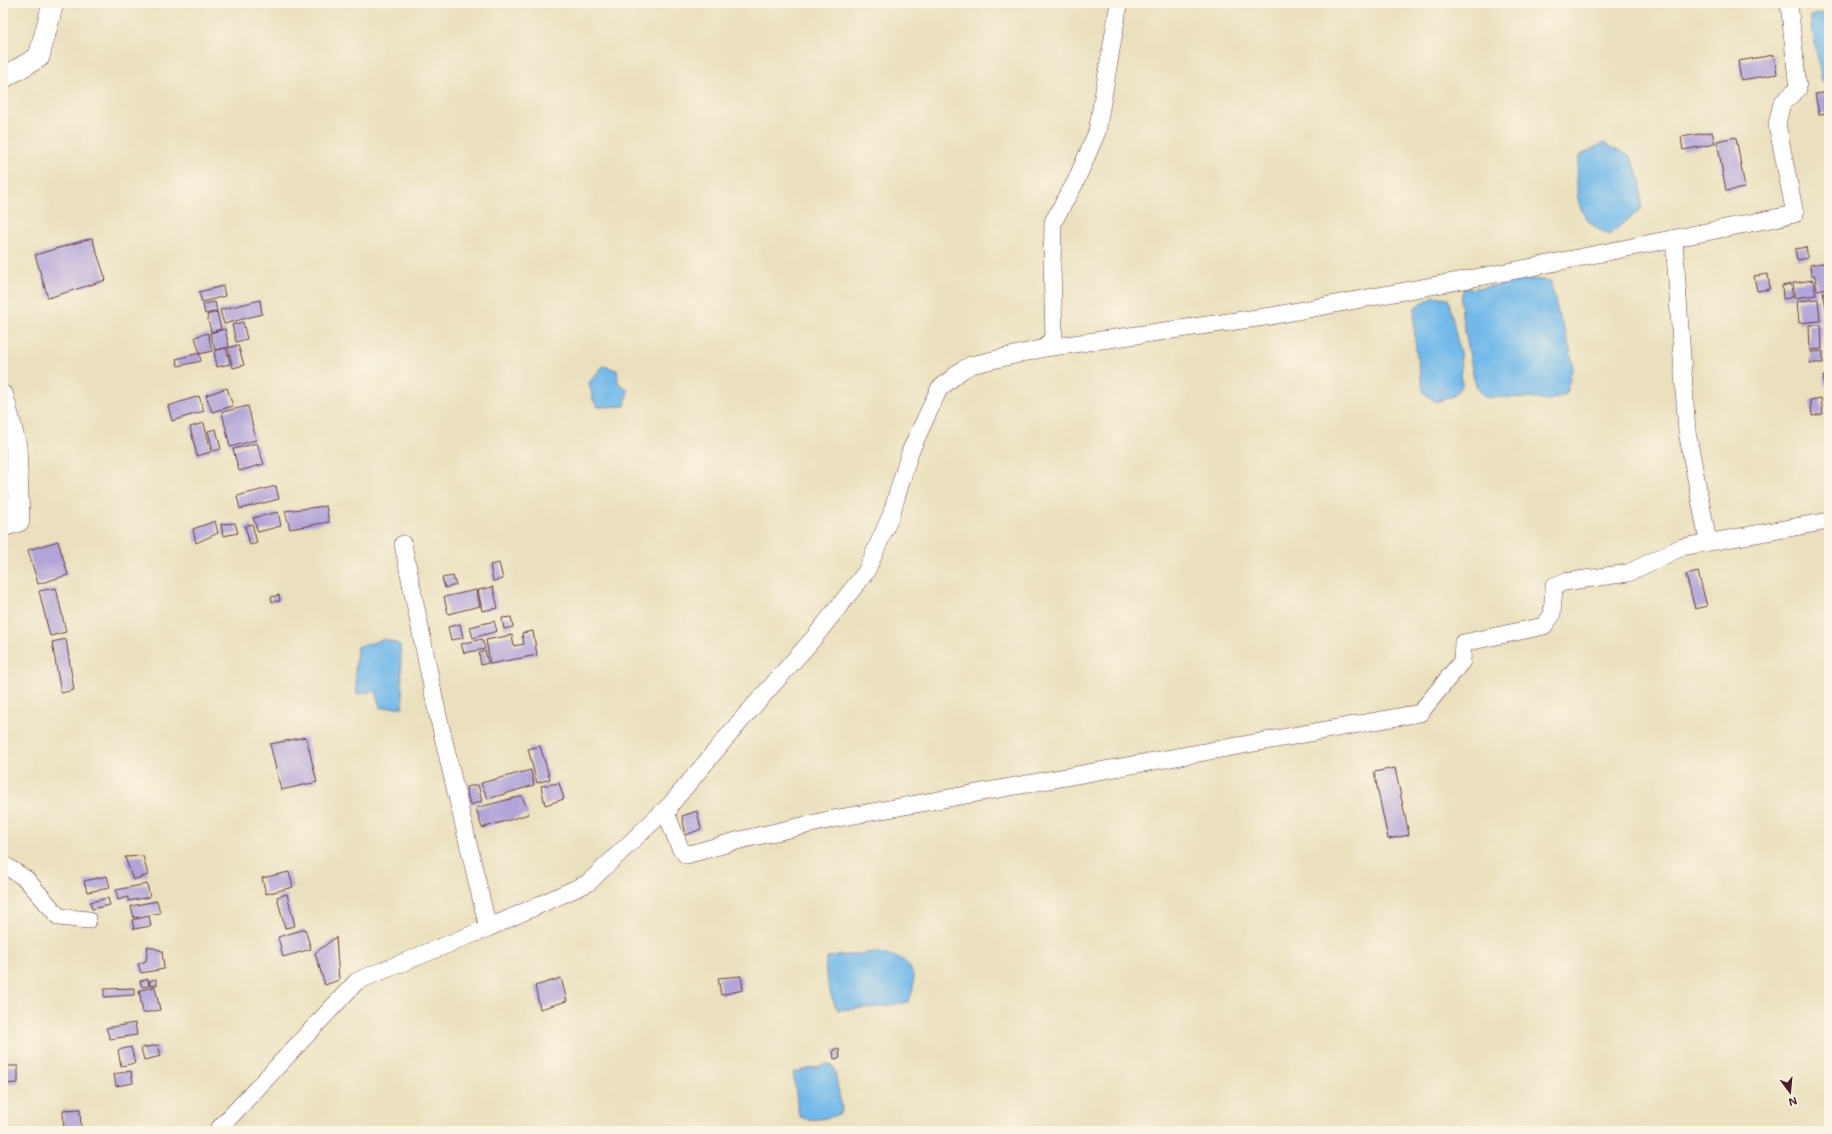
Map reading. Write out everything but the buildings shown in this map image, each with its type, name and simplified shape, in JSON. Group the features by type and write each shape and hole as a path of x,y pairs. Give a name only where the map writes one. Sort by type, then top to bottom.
{"street":[{"path":"3,78 39,57 53,3"},
{"path":"1045,348 1054,336 1052,267 1053,222 1074,183 1097,132 1119,3"},
{"path":"218,1131 357,981 488,928 588,883 671,804 737,725 813,639 866,572 891,515 910,452 939,389 962,370 971,365 1045,348 1271,316 1533,267 1795,214 1777,124 1782,103 1798,89 1793,4"},
{"path":"1674,238 1687,432 1708,541"},
{"path":"3,396 16,446 19,520 3,526"},
{"path":"671,804 667,815 680,848 686,855 740,840 833,819 1420,713 1462,661 1463,643 1544,626 1552,615 1554,586 1564,582 1628,573 1682,547 1708,541 1829,522"},
{"path":"403,544 436,707 488,928"},
{"path":"3,864 26,879 59,917 88,920"}],"water":[{"path":"1829,12 1829,81 1822,82 1810,16"},
{"path":"1603,143 1630,156 1641,181 1641,209 1609,235 1596,228 1587,219 1582,211 1577,193 1579,156"},
{"path":"1530,279 1550,281 1557,309 1568,341 1573,365 1566,394 1547,401 1531,398 1485,397 1477,388 1474,379 1462,315 1461,300 1463,289 1480,288"},
{"path":"1434,296 1448,298 1460,353 1462,386 1453,396 1436,402 1424,393 1414,328 1415,307"},
{"path":"603,366 617,370 618,383 628,389 625,406 598,407 593,400 589,383"},
{"path":"385,639 400,645 403,707 380,708 376,691 357,694 355,671 357,647"},
{"path":"877,952 898,958 908,965 914,981 908,1002 879,1007 838,1010 832,999 826,976 826,962 828,957"},
{"path":"827,1064 834,1067 842,1110 841,1113 831,1117 819,1119 803,1118 799,1116 793,1073"}]}
